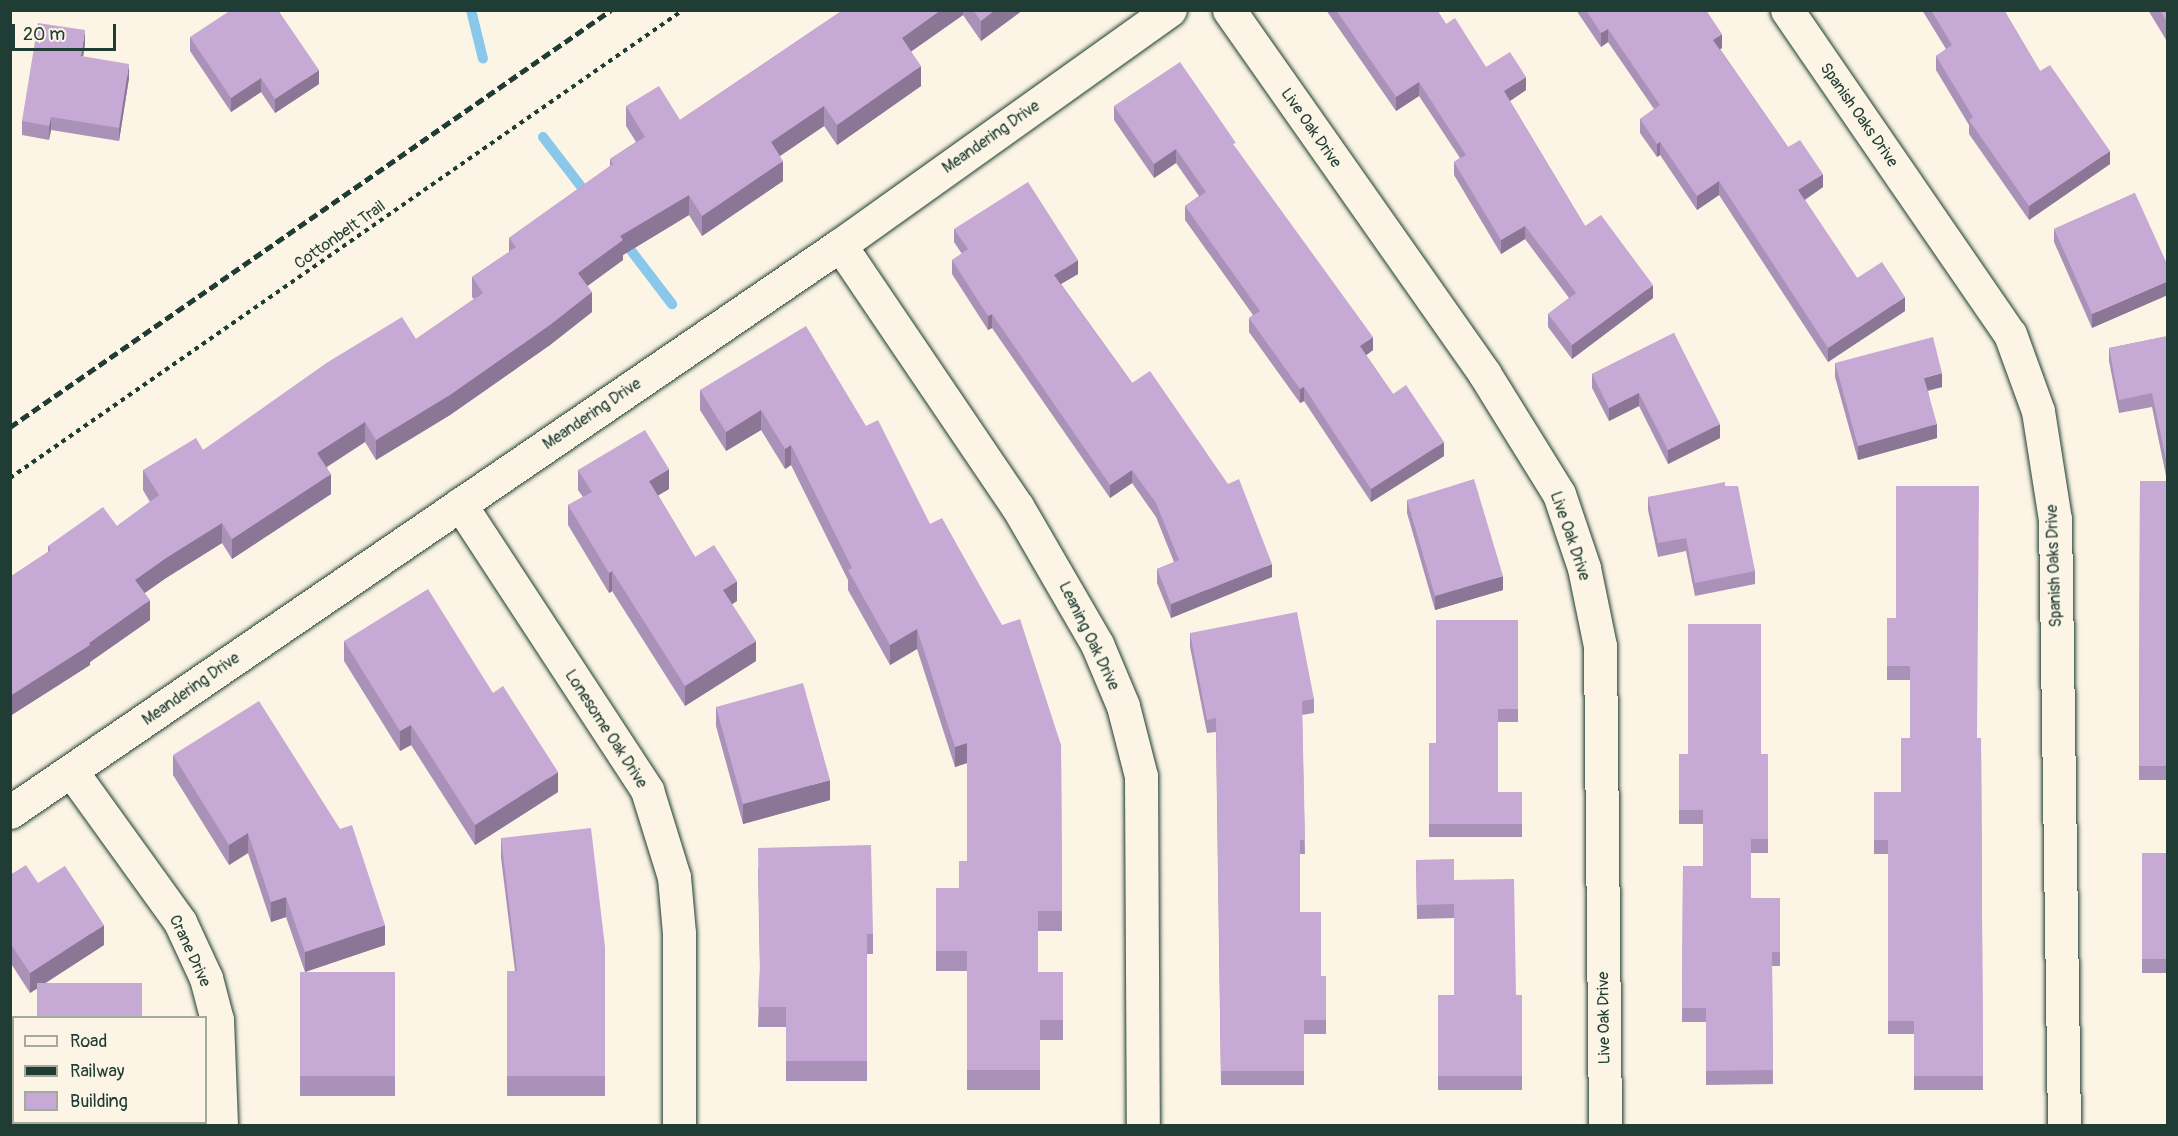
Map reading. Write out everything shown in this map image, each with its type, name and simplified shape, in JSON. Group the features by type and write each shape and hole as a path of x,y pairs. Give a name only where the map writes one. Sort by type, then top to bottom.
{"street":[{"name":"Meandering Drive","path":"10,812 840,245 1170,10"},
{"name":"Live Oak Drive","path":"1229,10 1484,374 1559,494 1584,568 1600,646 1605,1125"},
{"name":"Spanish Oaks Drive","path":"1787,10 2010,334 2038,411 2055,519 2064,1125"},
{"name":"Leaning Oak Drive","path":"840,245 1023,515 1097,644 1122,706 1141,776 1143,1125"},
{"name":"Lonesome Oak Drive","path":"460,504 647,790 674,877 679,933 679,1125"},
{"name":"Crane Drive","path":"72,771 180,922 206,978 217,1020 221,1125"}],"path":[{"name":"Cottonbelt Trail","path":"10,478 683,10"}],"building":[{"path":"231,10 278,10 319,70 275,99 261,78 231,98 190,37"},
{"path":"843,10 941,10 902,38 921,66 837,125 824,106 771,142 783,161 702,216 689,195 620,236 623,240 578,273 592,292 550,325 450,395 376,440 365,422 317,453 331,474 232,539 222,523 166,558 135,580 150,600 89,643 90,645 10,696 10,577 51,550 48,546 103,507 117,526 159,495 143,470 196,438 203,450 328,362 402,317 416,339 483,293 472,277 516,247 509,238 613,164 610,159 645,137 626,106 659,86 680,120"},
{"path":"973,10 995,10 981,21"},
{"path":"1336,10 1437,10 1446,24 1455,18 1486,67 1510,52 1526,77 1504,91 1585,226 1601,215 1653,285 1572,345 1548,314 1576,293 1525,226 1501,240 1454,162 1466,155 1419,82 1396,97"},
{"path":"1586,10 1706,10 1722,34 1713,40 1788,147 1800,140 1823,174 1798,190 1857,278 1882,262 1905,297 1828,348 1719,181 1697,196 1660,142 1657,144 1640,119 1660,105 1608,29 1601,33"},
{"path":"1931,10 2004,10 2040,71 2050,65 2110,151 2029,206 1969,120 1973,117 1936,56 1952,45"},
{"path":"2160,10 2168,10 2168,24"},
{"path":"38,23 85,30 81,56 129,64 119,128 51,117 49,126 22,121"},
{"path":"1180,62 1236,143 1233,144 1373,337 1360,346 1393,394 1406,385 1444,442 1371,489 1304,387 1300,389 1249,318 1260,311 1185,206 1206,192 1176,149 1154,164 1114,106"},
{"path":"1028,182 1078,260 1054,275 1132,383 1150,371 1228,484 1239,479 1272,564 1171,604 1157,569 1179,560 1156,503 1132,470 1110,485 992,314 988,316 952,260 968,249 954,229"},
{"path":"2135,193 2168,266 2168,281 2092,314 2054,229"},
{"path":"806,326 866,426 878,420 930,524 942,518 1002,625 1020,619 1061,745 1062,911 1038,911 1038,972 1063,972 1063,1020 1040,1020 1040,1070 967,1070 967,951 936,951 936,888 959,888 959,861 967,861 967,743 955,747 917,629 890,645 848,570 852,568 791,445 785,449 761,410 726,432 700,390"},
{"path":"1674,333 1720,424 1668,450 1639,393 1609,408 1592,374"},
{"path":"2168,336 2168,469 2152,393 2119,400 2109,348"},
{"path":"1933,337 1942,373 1924,378 1937,424 1858,446 1835,363"},
{"path":"645,430 669,469 649,481 695,557 714,545 737,581 723,590 756,641 685,686 612,571 609,573 568,505 592,492 578,470"},
{"path":"1474,479 1503,576 1435,596 1407,500"},
{"path":"2140,481 2168,481 2168,959 2142,959 2142,853 2167,853 2167,766 2139,766"},
{"path":"1725,482 1725,486 1738,486 1755,571 1695,583 1686,538 1658,543 1648,497"},
{"path":"1896,486 1979,486 1977,738 1981,738 1983,1076 1914,1076 1914,1021 1888,1021 1888,840 1874,840 1874,792 1901,792 1901,738 1910,738 1910,666 1887,666 1887,618 1896,618"},
{"path":"428,589 493,693 503,686 558,772 475,825 411,725 400,731 344,641"},
{"path":"1297,612 1314,699 1302,701 1305,840 1300,840 1300,912 1321,912 1321,976 1326,976 1326,1020 1304,1020 1304,1071 1221,1071 1216,718 1207,720 1190,633"},
{"path":"1436,620 1518,620 1518,709 1498,709 1498,792 1522,792 1522,824 1429,824 1429,743 1436,743"},
{"path":"1688,624 1761,624 1761,754 1768,754 1768,839 1751,839 1751,898 1780,898 1780,952 1772,952 1773,1070 1706,1071 1706,1008 1682,1008 1683,866 1703,866 1703,810 1679,810 1679,754 1688,754"},
{"path":"803,683 830,780 743,804 716,707"},
{"path":"259,701 340,829 352,825 385,925 305,952 286,897 271,902 248,833 229,845 173,755"},
{"path":"591,828 605,947 605,1076 507,1076 507,971 517,971 501,838"},
{"path":"871,845 873,934 867,934 867,1061 786,1061 786,1007 758,1007 760,965 758,848"},
{"path":"1454,859 1454,880 1514,879 1516,995 1522,995 1522,1076 1438,1076 1438,995 1454,995 1454,904 1417,905 1416,860"},
{"path":"26,865 38,883 65,866 104,925 30,973 10,943 10,875"},
{"path":"300,972 395,972 395,1076 300,1076"},
{"path":"37,983 142,983 142,1016 37,1016"}],"waterway":[{"path":"471,10 483,59"},
{"path":"543,137 589,197"},
{"path":"623,240 672,304"}],"railway":[{"path":"10,427 611,10"}]}
